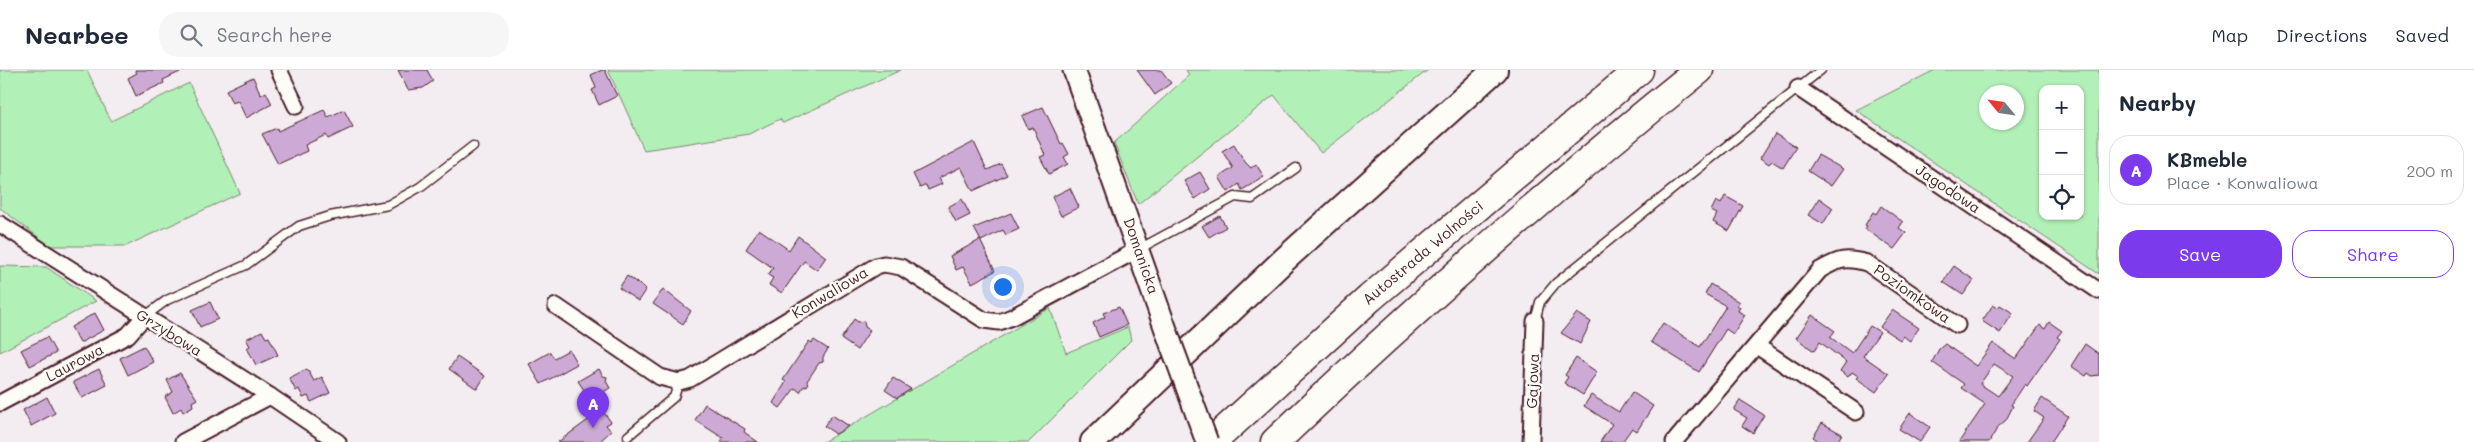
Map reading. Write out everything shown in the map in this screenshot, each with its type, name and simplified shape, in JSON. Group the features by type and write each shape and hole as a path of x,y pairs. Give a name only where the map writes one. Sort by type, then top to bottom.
{"highway":[{"name":"Autostrada Wolności","path":"1212,442 1370,298 1639,70"},
{"path":"1275,442 1377,344 1476,256 1589,158 1699,70"}],"main road":[{"path":"1092,442 1284,260 1494,70"}],"street":[{"path":"279,70 296,106"},
{"name":"Domanicka","path":"1074,70 1207,442"},
{"name":"Jagodowa","path":"1798,88 2099,291"},
{"name":"Grzybowa","path":"0,224 270,396 338,442"},
{"name":"Konwaliowa","path":"679,382 690,379 876,266 889,264 901,267 984,320 999,322 1012,317 1139,249"},
{"name":"Poziomkowa","path":"1674,442 1820,270 1834,262 1849,258 1867,263 1957,325"},
{"path":"556,306 660,377 679,382"},
{"name":"Laurowa","path":"0,403 128,336 144,317"},
{"name":"Gajowa","path":"1531,442 1535,320"},
{"path":"1757,346 1856,412"},
{"path":"183,442 270,396"}],"lane":[{"path":"1535,320 1540,302 1556,283 1820,70"},
{"path":"144,317 167,300 246,265 299,226 330,216 388,205 420,187 473,146"},
{"path":"1139,249 1235,196 1252,199 1296,168"},
{"path":"628,436 674,397 679,382"}],"green space":[{"path":"0,70 87,70 111,121 189,83 240,193 126,246 50,246 0,208"},
{"path":"608,70 901,70 783,123 780,119 749,134 644,150"},
{"path":"1186,70 1428,70 1321,153 1274,95 1138,204 1114,143 1189,75"},
{"path":"1935,70 2099,70 2099,274 1856,110"},
{"path":"0,266 46,267 96,301 0,352"},
{"path":"1050,308 1066,353 1128,327 1131,340 1029,442 823,442"}],"building":[{"path":"135,70 184,70 163,80 164,83 136,96 128,78 137,73"},
{"path":"398,70 427,70 433,81 423,88 408,90"},
{"path":"605,70 617,96 599,105 592,90 596,88 591,75"},
{"path":"1137,70 1161,70 1171,83 1155,95"},
{"path":"253,77 261,95 266,92 272,104 246,118 238,101 232,103 226,90"},
{"path":"1043,107 1061,144 1063,143 1069,154 1064,157 1068,164 1049,174 1040,157 1045,155 1033,127 1028,129 1022,116"},
{"path":"324,110 328,117 344,110 353,127 328,139 326,135 305,145 307,151 278,164 262,134 277,128 278,131"},
{"path":"1775,134 1796,147 1783,168 1772,161 1769,164 1760,158"},
{"path":"974,142 987,170 1001,164 1007,175 973,191 961,167 939,178 942,184 928,190 926,185 920,188 913,174"},
{"path":"1234,144 1245,162 1251,168 1256,164 1264,177 1242,190 1239,184 1228,192 1219,177 1233,168 1222,151"},
{"path":"1818,155 1843,169 1831,186 1808,171"},
{"path":"1200,172 1210,189 1195,199 1184,181"},
{"path":"1070,188 1079,207 1061,216 1052,197"},
{"path":"1725,196 1743,206 1729,231 1713,222 1717,214 1711,211 1716,201 1721,204"},
{"path":"1819,198 1833,208 1823,224 1808,215"},
{"path":"962,199 970,215 956,222 948,207"},
{"path":"1881,206 1903,222 1899,228 1906,233 1894,249 1865,229 1867,226 1865,225 1873,212 1876,214"},
{"path":"1011,213 1019,229 1006,235 1003,230 981,241 974,228"},
{"path":"1220,216 1226,227 1209,237 1202,226"},
{"path":"759,229 789,250 798,236 826,257 817,270 804,261 782,293 769,285 773,278 768,275 773,268 746,249"},
{"path":"980,240 995,271 972,283 963,267 956,270 950,256"},
{"path":"1954,266 1974,280 1963,295 1943,282"},
{"path":"627,276 646,289 638,301 619,288"},
{"path":"1710,284 1739,302 1737,305 1740,307 1738,311 1745,315 1733,334 1726,329 1699,372 1651,342 1663,323 1700,347 1726,306 1705,294"},
{"path":"663,289 691,311 683,324 653,304"},
{"path":"210,302 218,319 200,327 192,310"},
{"path":"1993,305 1998,308 2000,305 2013,313 2000,333 1982,321"},
{"path":"1119,307 1127,325 1099,337 1093,323 1105,317 1103,313"},
{"path":"1892,310 1919,328 1910,341 1903,336 1900,340 1880,327"},
{"path":"95,313 104,330 80,343 71,327"},
{"path":"1577,313 1591,322 1580,344 1561,333"},
{"path":"1812,315 1835,331 1830,337 1852,353 1870,326 1880,332 1863,356 1889,374 1876,392 1856,378 1858,376 1852,372 1848,377 1840,371 1846,362 1820,342 1814,351 1796,338"},
{"path":"854,319 858,322 864,321 865,327 870,330 857,350 841,339"},
{"path":"2049,322 2062,331 2057,337 2060,339 2027,386 2025,384 2011,405 2013,406 2006,420 1998,427 1989,442 1959,442 1985,404 1961,388 1964,384 1932,362 1939,349 1945,344 1976,366 1993,343 2016,359 2040,325 2045,329","holes":["1994,364 2013,376 1998,396 1980,384"]},
{"path":"262,331 266,338 269,337 278,355 256,365 247,348 250,346 246,339"},
{"path":"47,337 56,353 30,366 21,350"},
{"path":"814,340 828,349 823,357 823,362 819,363 807,381 808,385 803,387 800,392 795,388 780,408 773,403 786,382 783,380 809,341 812,343"},
{"path":"2085,344 2099,354 2099,375 2092,376 2088,373 2086,376 2071,366"},
{"path":"144,346 153,362 128,375 120,358"},
{"path":"569,350 577,364 541,384 529,364 550,352 554,358"},
{"path":"457,357 485,376 477,389 449,369"},
{"path":"1576,358 1597,372 1583,395 1564,383 1568,377 1565,375"},
{"path":"99,369 107,385 82,398 73,382"},
{"path":"307,369 314,381 322,377 330,393 311,402 308,396 303,398 299,389 296,391 289,378"},
{"path":"599,369 603,376 607,377 606,381 610,388 592,399 582,396 584,390 578,381"},
{"path":"180,373 197,399 192,402 193,406 183,412 181,408 173,413 165,397 173,392 167,380"},
{"path":"893,378 911,389 897,398 885,390"},
{"path":"1632,392 1653,406 1637,431 1632,428 1622,442 1600,442 1612,424 1584,406 1591,395 1619,412"},
{"path":"47,397 55,413 31,426 23,410"},
{"path":"2042,398 2068,416 2051,442 2027,442 2044,418 2034,411"},
{"path":"1740,400 1764,415 1753,433 1742,426 1747,418 1734,410"},
{"path":"705,404 745,429 744,432 758,442 721,442 723,438 695,420"},
{"path":"602,410 611,422 606,425 611,431 599,442 558,442"},
{"path":"1910,413 1930,427 1920,442 1899,429"},
{"path":"832,415 849,426 836,434 824,426"},
{"path":"1822,423 1842,434 1837,442 1820,442 1813,437"}],"place":[{"name":"KBmeble","path":"593,428"}]}
